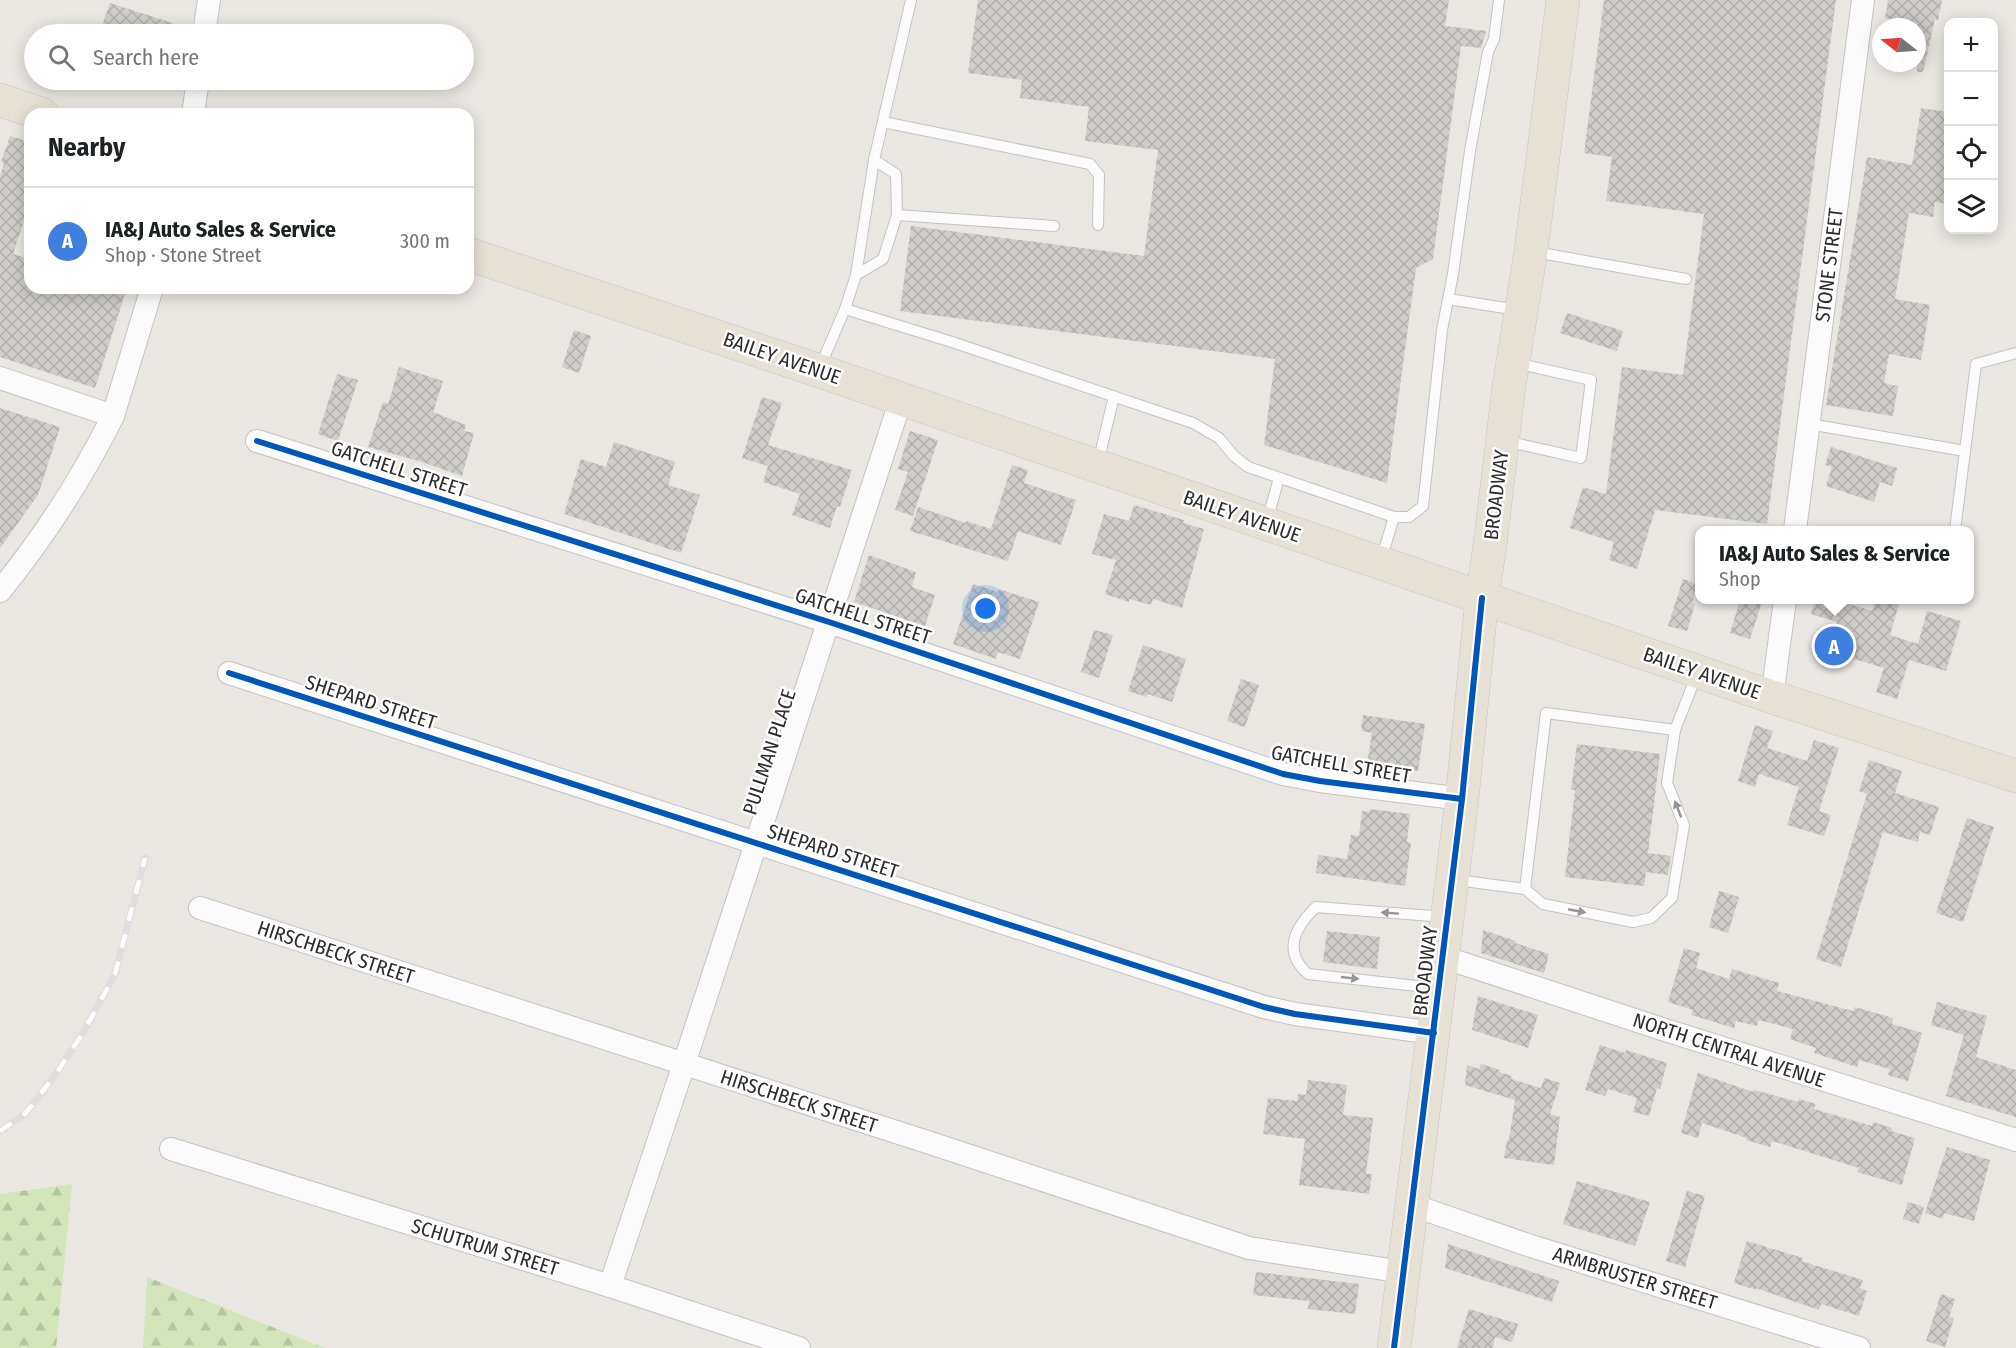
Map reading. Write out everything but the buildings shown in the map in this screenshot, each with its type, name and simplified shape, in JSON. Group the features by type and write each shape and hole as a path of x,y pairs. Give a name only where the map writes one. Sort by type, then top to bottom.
{"main road":[{"name":"BROADWAY","path":"1394,1348 1453,880 1482,598 1513,362 1531,251 1563,0"},
{"path":"0,100 24,108"},
{"name":"BAILEY AVENUE","path":"474,256 818,370 1772,698 2016,776"}],"street":[{"path":"205,24 209,0"},
{"name":"STONE STREET","path":"1795,526 1863,0"},
{"path":"194,108 197,90"},
{"path":"0,591 38,542 70,493 113,416 150,294"},
{"path":"0,378 113,416"},
{"name":"PULLMAN PLACE","path":"610,1286 901,399"},
{"name":"GATCHELL STREET","path":"257,441 829,622 1283,774 1320,781 1462,799"},
{"path":"1772,698 1784,604"},
{"name":"SHEPARD STREET","path":"229,673 1264,1007 1295,1014 1434,1033"},
{"name":"HIRSCHBECK STREET","path":"200,908 1249,1248 1404,1272"},
{"name":"NORTH CENTRAL AVENUE","path":"1441,972 1620,1015 2016,1140"},
{"name":"SCHUTRUM STREET","path":"171,1149 610,1286 799,1348"},
{"name":"ARMBRUSTER STREET","path":"1412,1205 1531,1246 1859,1348"}],"lane":[{"path":"818,370 845,309 856,275 874,160 910,0"},
{"path":"845,309 952,342 1202,427 1219,438 1234,456 1248,467 1394,517 1409,517 1423,506 1438,359 1472,140 1488,52 1494,39 1498,0"},
{"path":"883,122 1090,164 1100,175 1098,225"},
{"path":"856,275 883,259 897,215 896,174 874,160"},
{"path":"897,215 1054,226"},
{"path":"1531,251 1686,279"},
{"path":"1448,299 1521,310"},
{"path":"1956,526 1976,364 2016,353"},
{"path":"1503,440 1581,458 1591,380 1513,362"},
{"path":"1097,466 1114,396"},
{"path":"1809,424 1965,451"},
{"path":"1267,524 1278,478"},
{"path":"1380,563 1394,517"},
{"path":"1453,880 1525,889 1543,904 1633,922 1651,918 1672,898 1684,825 1668,783 1675,730 1698,672"},
{"path":"1525,889 1546,714 1675,730"},
{"path":"1441,972 1308,974 1294,956 1294,942 1298,927 1316,908 1448,917"}],"green space":[{"path":"72,1184 56,1348 0,1348 0,1194"},
{"path":"147,1277 325,1348 143,1348"}],"railway":[{"path":"0,1131 25,1114 56,1074 83,1033 115,974 145,858"}],"cycle path":[{"path":"257,441 829,622 1283,774 1320,781 1462,799"},
{"path":"1394,1348 1462,799 1482,598"},
{"path":"229,673 1264,1007 1295,1014 1434,1033"}],"place":[{"name":"IA&J Auto Sales & Service","path":"1834,646"}]}
